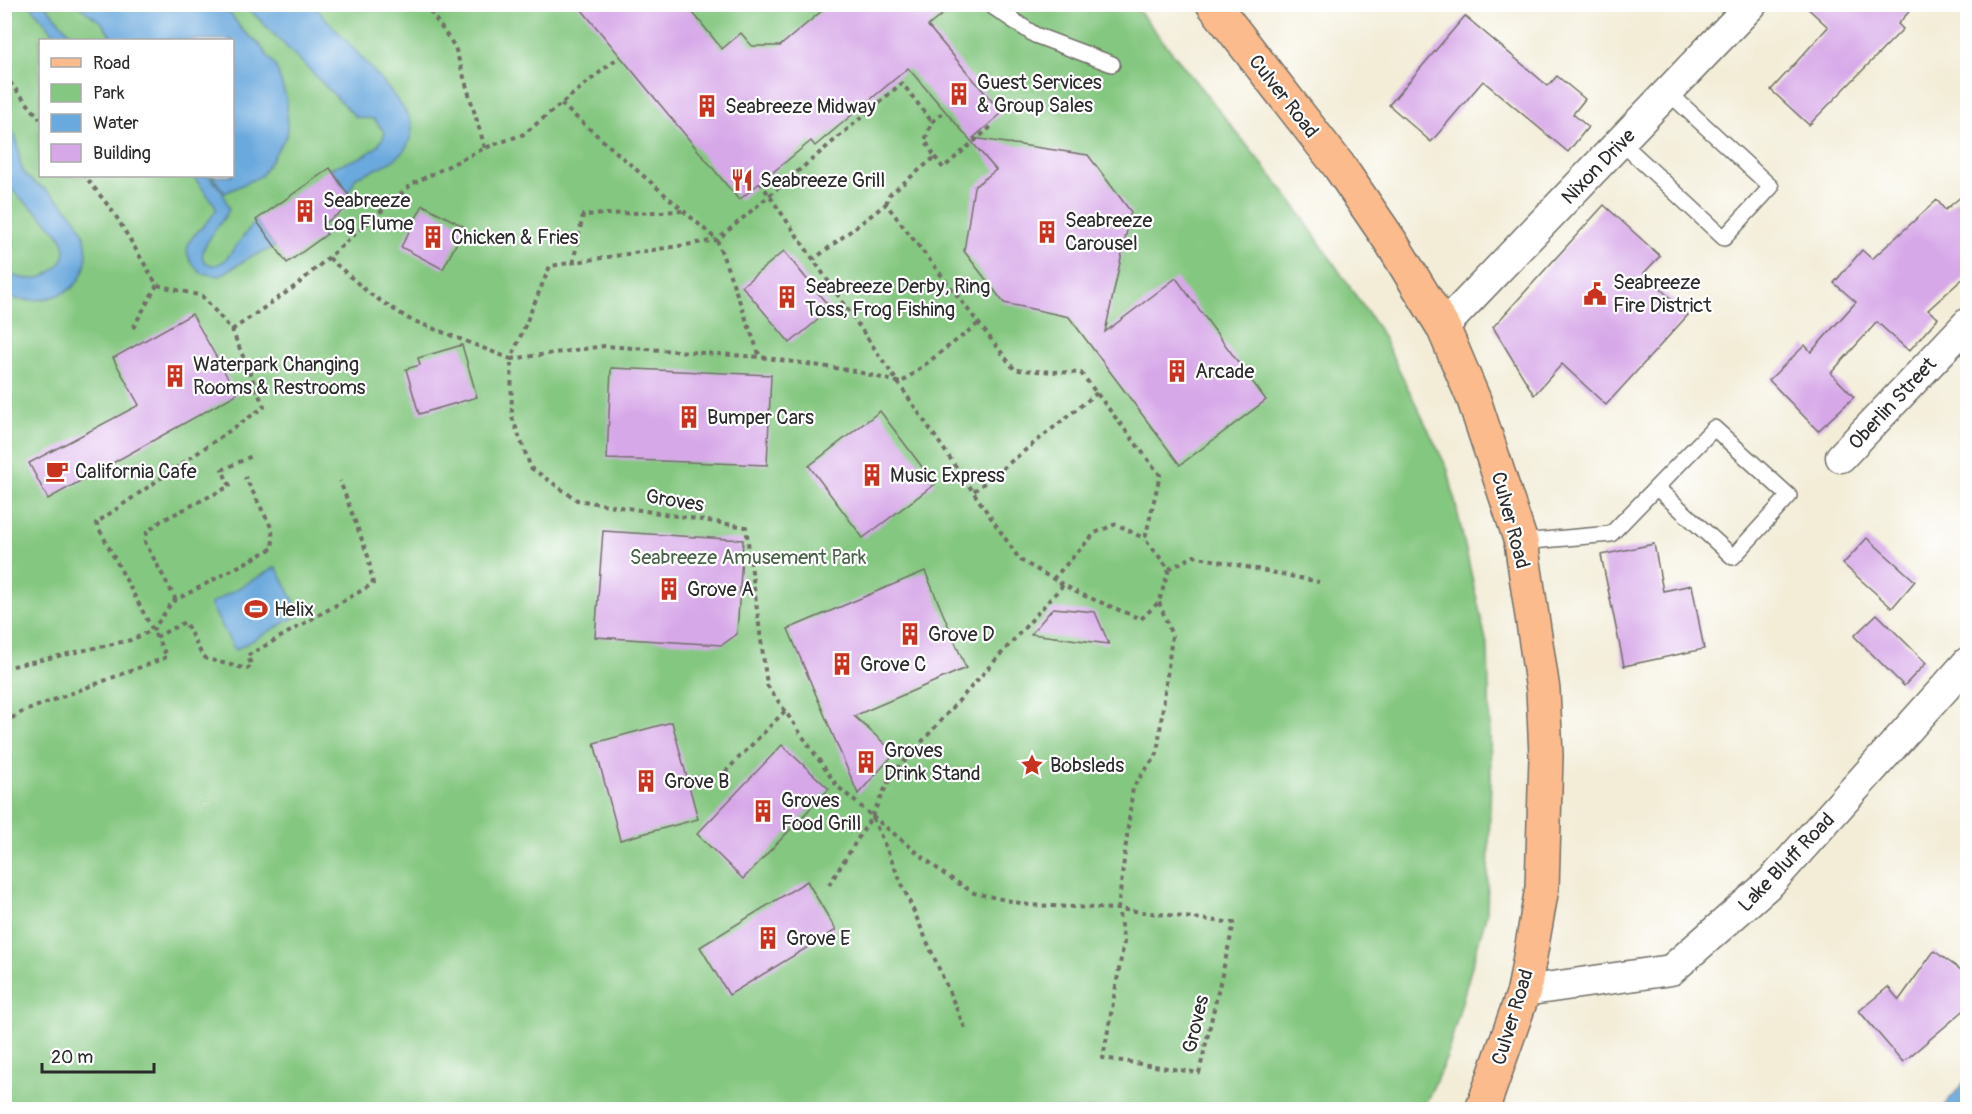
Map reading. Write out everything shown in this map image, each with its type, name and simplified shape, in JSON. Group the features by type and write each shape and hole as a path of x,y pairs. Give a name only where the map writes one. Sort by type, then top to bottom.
{"main road":[{"name":"Culver Road","path":"1213,4 1339,166 1391,242 1443,327 1474,400 1521,542 1543,690 1546,756 1542,888 1524,991 1482,1110"}],"street":[{"name":"Nixon Drive","path":"1443,327 1752,4"},
{"name":"Oberlin Street","path":"1841,457 1968,322"},
{"name":"Lake Bluff Road","path":"1524,991 1671,970 1771,882 1968,663"}],"lane":[{"path":"989,4 1035,35 1112,64"},
{"path":"1621,142 1724,238 1771,187 1668,92"},
{"path":"1521,542 1611,534 1658,489 1714,428 1788,496 1733,558 1658,489"}],"path":[{"path":"425,4 454,47 485,148"},
{"path":"232,330 297,285 412,184 485,148 524,134 620,56"},
{"path":"4,75 39,118"},
{"path":"511,359 550,266 717,240 771,197 902,83 932,122"},
{"path":"561,104 717,240 760,357"},
{"path":"945,111 932,122 925,140 944,168 993,125"},
{"path":"814,259 886,204 889,195 935,157"},
{"path":"4,723 22,712 167,657 96,523 264,407 232,330 202,296 157,285 114,213 86,177"},
{"path":"760,182 901,383 1020,561 1063,585 1141,620 1159,602 1169,569 1194,556 1319,582"},
{"path":"886,204 1015,370 1082,373 1160,475 1145,539"},
{"path":"573,262 583,215 683,211"},
{"path":"329,258 370,294 409,319 511,359 605,346 760,357 855,371 901,383"},
{"path":"133,328 157,285"},
{"path":"901,383 979,323"},
{"name":"Groves","path":"511,359 512,417 531,468 577,500 746,527 766,685 837,786 944,874 974,893 1029,905 1118,909 1234,923 1199,1073 1103,1058 1124,942 1118,909 1133,788 1157,754 1172,636 1159,602"},
{"path":"974,491 1097,393"},
{"path":"176,600 145,542 147,532 161,521 230,486 222,470 254,455"},
{"path":"4,669 131,640 153,630 176,600 273,548 272,529 245,477"},
{"path":"156,637 185,622 207,659 247,669 252,665 247,656 373,584 368,556 340,481"},
{"path":"1053,579 1095,533 1116,524 1145,539 1169,569"},
{"path":"829,885 872,816 891,776 1063,585"},
{"path":"725,772 785,711"},
{"name":"Groves","path":"872,816 965,1028"}],"green space":[{"name":"Seabreeze Amusement Park","path":"965,4 972,13 983,5 1134,5 1287,195 1380,331 1448,470 1488,649 1491,775 1487,912 1446,1059 1423,1109 5,1110 5,5"}],"water":[{"path":"30,5 45,5 75,39 59,39"},
{"path":"77,5 225,5 241,29 259,44 276,67 287,100 287,135 261,176 225,193 213,177 234,177 234,39 112,39 102,23"},
{"path":"245,5 313,5 383,83 407,114 412,125 411,134 401,154 388,164 356,177 348,194 330,168 369,153 376,148 385,133 374,119 356,117"},
{"path":"5,123 18,143 21,167 26,176 64,205 78,222 86,243 85,266 79,280 71,289 52,297 28,300 5,296 5,273 32,279 48,274 56,268 64,256 64,245 58,233 11,189 5,179 3,159"},
{"path":"194,177 210,177 222,191 229,209 204,248 202,256 205,262 213,265 224,261 256,220 275,247 250,257 220,276 201,273 191,263 187,254 188,246 192,238 211,218 216,210 215,205"},
{"name":"Helix","path":"276,567 301,614 235,650 210,604"},
{"path":"1967,1079 1967,1109 1941,1109"}],"building":[{"path":"577,4 686,4 722,49 741,33 752,46 780,46 830,4 955,4 928,26 1002,113 973,138 1088,155 1131,212 1105,332 1176,278 1266,400 1180,465 1069,317 1004,303 964,251 974,187 996,170 908,68 815,146 811,141 739,200"},
{"path":"1803,4 1916,4 1898,24 1903,29 1809,125 1771,90 1828,27"},
{"path":"1465,16 1548,86 1557,76 1585,99 1573,114 1588,127 1568,152 1483,81 1431,142 1389,105"},
{"name":"Seabreeze Log Flume","path":"330,168 354,203 321,226 327,234 287,263 256,220"},
{"path":"1968,191 1968,274 1928,310 1938,318 1909,351 1877,322 1831,373 1854,397 1818,431 1769,380 1805,345 1811,352 1856,302 1834,283 1862,250 1872,259 1937,200 1945,210"},
{"name":"Chicken & Fries","path":"423,205 465,227 443,269 401,247"},
{"name":"Seabreeze Fire District","path":"1604,205 1660,256 1644,273 1688,315 1606,405 1562,364 1534,395 1493,327"},
{"name":"Seabreeze Derby, Ring Toss, Frog Fishing","path":"784,251 831,309 790,343 742,286"},
{"name":"Waterpark Changing Rooms & Restrooms","path":"192,314 237,394 48,499 29,463 139,405 113,358"},
{"path":"462,345 477,397 419,414 406,369 420,365 418,358"},
{"name":"Bumper Cars","path":"611,368 771,375 767,465 607,459"},
{"name":"Music Express","path":"880,411 935,484 863,538 809,466"},
{"name":"Grove A","path":"603,531 743,540 737,634 722,645 595,637"},
{"path":"1867,538 1915,581 1892,608 1843,564"},
{"path":"1654,544 1663,591 1692,585 1704,649 1624,666 1601,555"},
{"path":"925,571 966,668 854,716 895,753 858,794 788,629"},
{"path":"1053,608 1095,612 1109,644 1031,634"},
{"path":"1877,614 1926,663 1904,686 1854,636"},
{"name":"Grove B","path":"672,722 698,819 620,840 594,743"},
{"name":"Groves Food Grill","path":"782,745 829,789 743,879 697,834"},
{"name":"Grove E","path":"807,881 836,930 729,995 700,947"},
{"path":"1934,951 1968,975 1968,1007 1903,1062 1859,1011 1888,987 1899,1000"}],"place":[{"name":"Guest Services & Group Sales","path":"959,94"},
{"name":"Seabreeze Midway","path":"707,106"},
{"name":"Seabreeze Grill","path":"742,180"},
{"name":"Seabreeze Log Flume","path":"305,211"},
{"name":"Seabreeze Carousel","path":"1047,232"},
{"name":"Chicken & Fries","path":"433,237"},
{"name":"Seabreeze Fire District","path":"1595,294"},
{"name":"Seabreeze Derby, Ring Toss, Frog Fishing","path":"787,297"},
{"name":"Arcade","path":"1177,371"},
{"name":"Waterpark Changing Rooms & Restrooms","path":"175,376"},
{"name":"Bumper Cars","path":"689,417"},
{"name":"California Cafe","path":"57,471"},
{"name":"Music Express","path":"872,475"},
{"name":"Grove A","path":"669,589"},
{"name":"Helix","path":"256,609"},
{"name":"Grove D","path":"910,634"},
{"name":"Grove C","path":"842,664"},
{"name":"Groves Drink Stand","path":"866,762"},
{"name":"Bobsleds","path":"1032,765"},
{"name":"Grove B","path":"646,781"},
{"name":"Groves Food Grill","path":"763,811"},
{"name":"Grove E","path":"768,938"}]}
